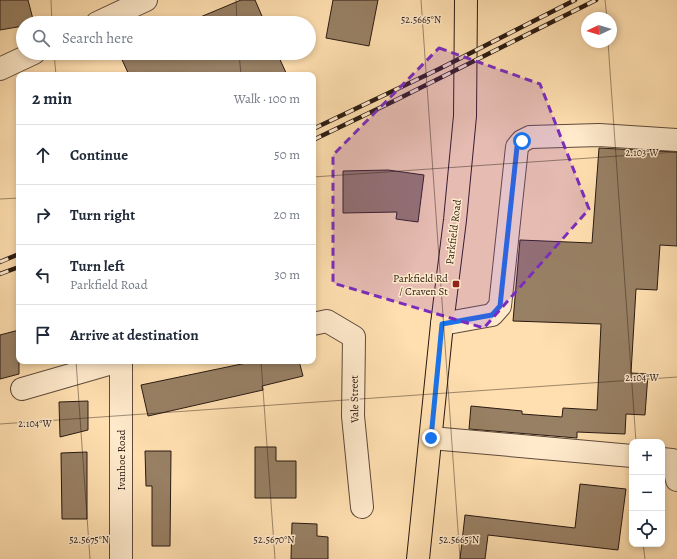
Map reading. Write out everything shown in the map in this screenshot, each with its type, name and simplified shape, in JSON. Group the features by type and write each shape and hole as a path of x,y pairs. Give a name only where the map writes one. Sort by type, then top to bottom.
{"main road":[{"name":"Parkfield Road","path":"418,559 465,116 466,0"}],"street":[{"path":"112,16 146,0"},
{"path":"0,69 19,60"},
{"path":"442,324 492,315 500,306 517,147 522,141 530,137 599,135 677,140"},
{"name":"Vale Street","path":"316,323 327,321 354,337 353,416 362,507"},
{"path":"22,388 109,364"},
{"name":"Ivanhoe Road","path":"120,364 121,559"},
{"path":"431,438 629,456"},
{"path":"665,459 672,460 677,480"}],"highlighted area":[{"path":"439,48 540,84 589,209 484,328 333,283 333,155"}],"building":[{"path":"0,0 28,0 32,16 16,16 16,27 0,30"},
{"path":"241,0 255,0 262,16 203,16"},
{"path":"333,0 378,0 369,46 326,38"},
{"path":"122,60 280,60 286,72 128,72"},
{"path":"599,148 677,152 677,246 660,245 657,290 636,289 631,373 648,374 645,415 626,414 625,434 577,432 577,438 469,429 471,406 522,411 522,414 562,417 563,408 597,410 601,324 513,321 520,240 592,243"},
{"path":"388,170 424,175 418,222 396,219 397,212 343,213 343,171"},
{"path":"16,331 16,364 19,364 19,374 0,379 0,335"},
{"path":"242,364 300,364 303,376 262,386 263,390 148,416 141,385"},
{"path":"88,401 88,430 60,437 59,402"},
{"path":"255,447 276,447 276,461 296,461 296,498 255,498"},
{"path":"145,451 171,451 170,546 152,546 152,486 146,486"},
{"path":"87,452 87,519 62,519 61,453"},
{"path":"580,484 626,489 618,550 488,535 485,559 460,559 465,515 575,528"},
{"path":"292,523 317,524 317,536 328,537 328,559 291,559"}],"railway":[{"path":"316,128 439,69 575,0"},
{"path":"316,139 596,0"},
{"path":"0,262 16,255"},
{"path":"0,274 16,268"}],"place":[{"name":"Parkfield Rd / Craven St","path":"456,284"}],"route":[{"path":"431,438 442,324 492,315 497,312 500,306 517,147 522,141"}]}
